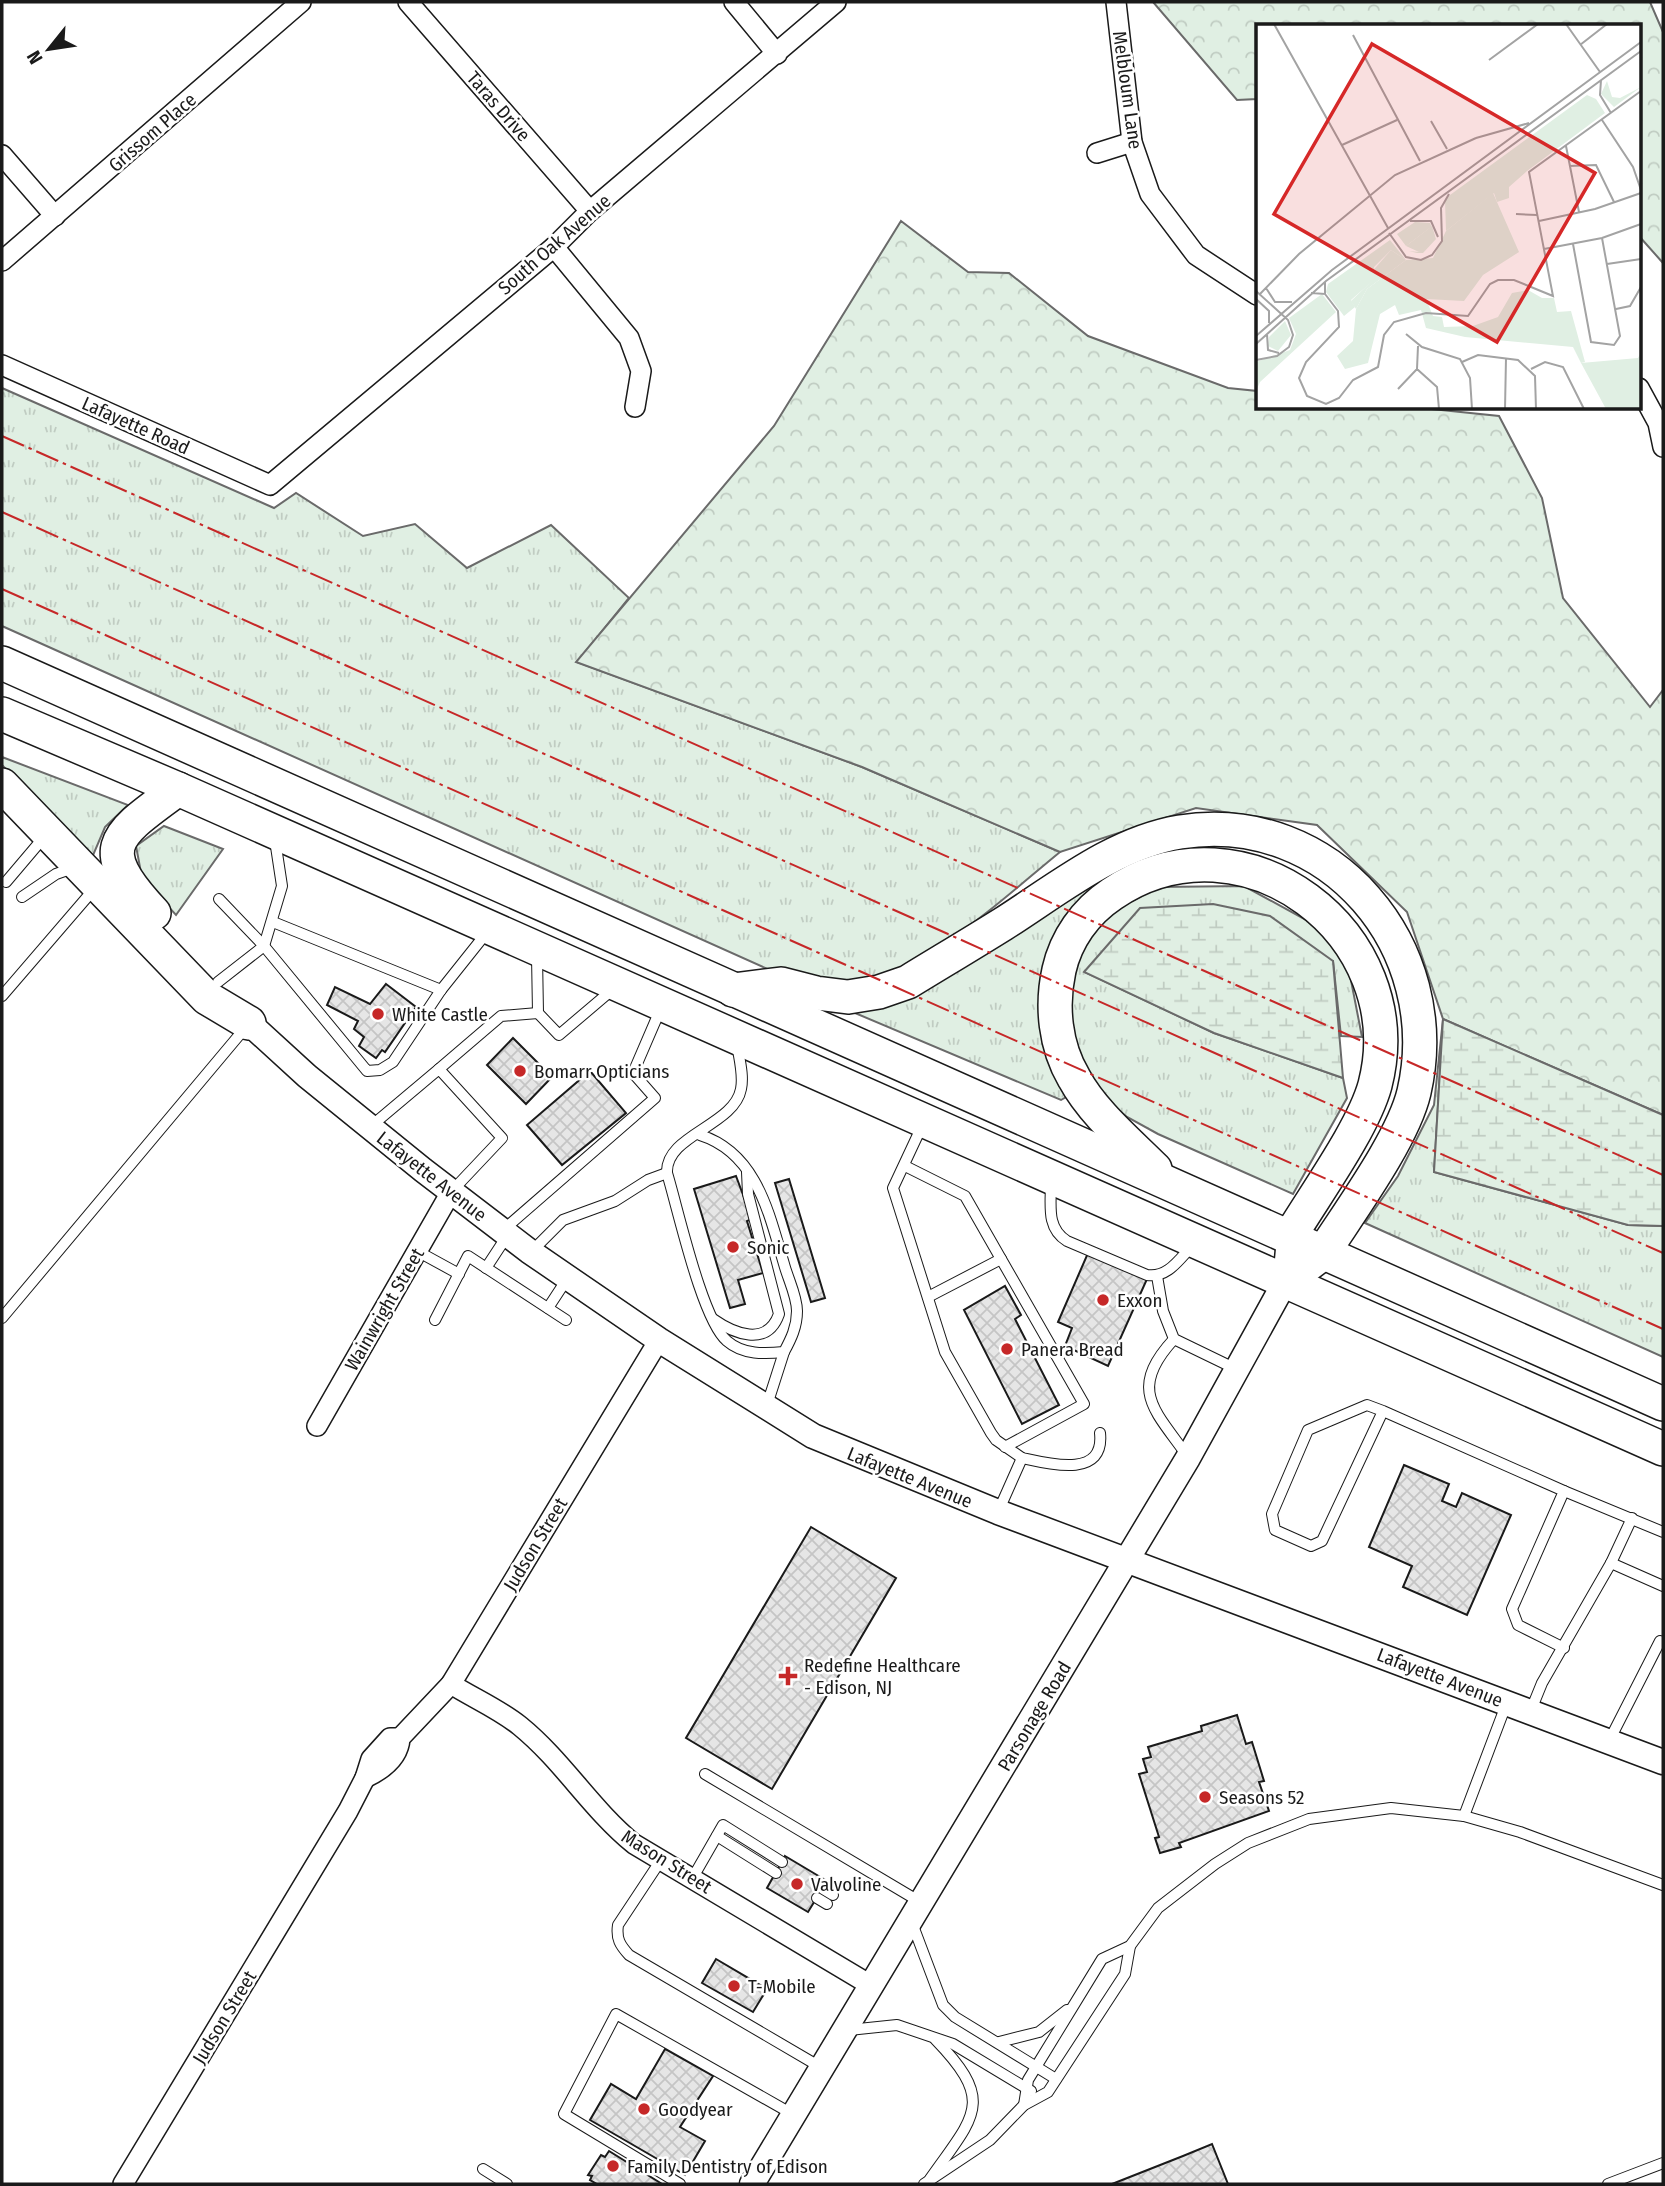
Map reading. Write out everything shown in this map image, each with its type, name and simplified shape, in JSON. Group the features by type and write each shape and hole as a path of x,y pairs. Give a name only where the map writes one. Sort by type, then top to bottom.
{"highway":[{"path":"2,663 1663,1404"},
{"path":"2,715 178,789 1663,1449"},
{"path":"2,785 207,998 249,1023"},
{"path":"178,789 127,828 119,842 116,863 127,884 218,982 249,1023"},
{"path":"733,990 781,984 816,993 848,997 879,992 908,982 1081,873 1151,839 1180,832 1239,831 1271,837 1327,864 1380,913 1408,967 1417,998 1419,1035 1414,1094 1404,1123 1323,1253 1285,1282"},
{"path":"1169,1184 1097,1111 1073,1077 1055,1016 1061,962 1078,926 1103,900 1125,885 1146,875 1173,869 1203,865 1233,867 1289,887 1310,899 1335,922 1354,947 1368,974 1378,1007 1380,1059 1374,1087 1364,1112 1289,1237"}],"street":[{"name":"Grissom Place","path":"2,261 301,2"},
{"name":"Taras Drive","path":"408,2 590,211"},
{"path":"734,2 777,54"},
{"name":"South Oak Avenue","path":"270,485 554,247 590,211 836,2"},
{"name":"Melbloum Lane","path":"1116,2 1132,142 1150,194 1196,255 1256,294"},
{"path":"1097,153 1132,142"},
{"path":"2,155 55,216"},
{"path":"554,247 629,338 641,371 635,407"},
{"name":"Lafayette Road","path":"2,365 270,485"},
{"path":"1640,390 1658,423 1663,447"},
{"name":"Lafayette Avenue","path":"249,1023 370,1127 505,1233 659,1340 813,1436 868,1461 998,1512 1663,1762"},
{"name":"Wainwright Street","path":"317,1426 451,1192"},
{"name":"Parsonage Road","path":"752,2184 1188,1458 1285,1282 1289,1237"},
{"name":"Judson Street","path":"123,2184 365,1778 383,1769 400,1747 400,1738 451,1684 659,1340"},
{"name":"Mason Street","path":"451,1684 520,1726 612,1826 661,1860 872,1986"}],"lane":[{"path":"218,982 264,946 273,922 282,886 274,832"},
{"path":"6,882 48,833"},
{"path":"22,897 56,874 89,875"},
{"path":"2,996 89,875"},
{"path":"219,899 264,946 368,1071 380,1070 393,1062 441,990 490,928"},
{"path":"273,922 441,990"},
{"path":"537,949 538,1013 559,1035 618,984"},
{"path":"486,1268 505,1233 655,1098 633,1073 662,1004"},
{"path":"370,1127 501,1016 538,1013"},
{"path":"2,1318 249,1023"},
{"path":"736,1038 741,1074 738,1099 700,1135 673,1152 668,1160 667,1173 712,1319 719,1332 740,1348 760,1355 784,1352"},
{"path":"439,1069 502,1138 451,1192"},
{"path":"923,1122 893,1188 951,1363 991,1433 1005,1447 1023,1458 1068,1466 1079,1465 1095,1455 1100,1446 1100,1433"},
{"path":"700,1135 723,1145 747,1169 764,1195 797,1308 792,1337 784,1352 766,1408"},
{"path":"905,1166 965,1196 1084,1405 1005,1447"},
{"path":"712,1319 730,1331 752,1335 768,1329 779,1314 748,1194 747,1169"},
{"path":"531,1252 563,1220 615,1201 648,1180 667,1173"},
{"path":"1051,1178 1051,1224 1057,1234 1147,1275 1166,1273 1196,1242"},
{"path":"417,1251 459,1274"},
{"path":"435,1320 468,1256 566,1320"},
{"path":"928,1297 1001,1259"},
{"path":"1157,1276 1163,1311 1174,1339 1236,1369"},
{"path":"548,1308 568,1278"},
{"path":"1174,1339 1164,1350 1147,1382 1147,1395 1188,1458"},
{"path":"1383,1411 1324,1538 1311,1546 1275,1530 1272,1514 1308,1430 1367,1405 1383,1411 1564,1491 1663,1532"},
{"path":"998,1512 1023,1458"},
{"path":"1564,1491 1512,1613 1521,1628 1564,1648"},
{"path":"1531,1711 1542,1683 1611,1563 1632,1518"},
{"path":"1611,1563 1663,1586"},
{"path":"1609,1741 1660,1641"},
{"path":"1464,1816 1506,1702"},
{"path":"705,1774 917,1912 943,2005 955,2017 1056,2079"},
{"path":"925,2183 990,2140 1024,2105 1048,2092 1125,1974 1130,1946 1158,1908 1215,1864 1248,1843 1309,1819 1391,1808 1464,1816 1520,1832 1663,1885"},
{"path":"692,1879 723,1825 782,1862"},
{"path":"717,1836 776,1873"},
{"path":"661,1860 618,1925 620,1945 629,1955 823,2068"},
{"path":"817,1898 830,1900 823,1889"},
{"path":"1024,2105 1027,2088 1037,2067 1102,1959 1130,1946"},
{"path":"999,2042 1039,2032 1073,2005"},
{"path":"680,2184 565,2114 616,2014 794,2115"},
{"path":"846,2030 897,2025 953,2044 1041,2096"},
{"path":"925,2183 969,2122 975,2100 969,2078 934,2038"},
{"path":"1608,2184 1663,2163"},
{"path":"483,2169 507,2184"}],"green space":[{"path":"1153,2 1650,2 1663,32 1663,263 1640,237 1640,24 1256,24 1256,99 1237,100"},
{"path":"901,221 968,272 1009,273 1088,336 1228,388 1256,391 1256,410 1441,410 1499,416 1542,498 1563,598 1650,707 1663,690 1663,1115 1443,1019 1407,912 1317,825 1196,808 1060,852 862,767 576,662 774,426"},
{"path":"2,388 274,508 296,493 363,536 415,524 467,568 551,525 629,598 577,662 862,767 1060,852 957,935 900,968 870,980 838,987 817,985 781,975 2,626"},
{"path":"2,757 128,805 105,827 91,860 2,765"},
{"path":"164,826 223,849 176,915 142,878 136,846"},
{"path":"1099,882 1103,885 1062,929 1068,1096 1061,1100 855,1013 917,991"},
{"path":"1244,886 1319,927 1349,970 1362,1037 1341,1036 1333,961 1085,972 1214,1033 1343,1078 1347,1098 1293,1194 1158,1134 1127,1117 1105,1099 1082,1066 1066,1002 1078,949 1113,911 1158,887"},
{"path":"1213,904 1270,916 1333,961 1343,1078 1214,1033 1084,972 1140,908"},
{"path":"1443,1019 1434,1172 1628,1225 1663,1226 1663,1357 1365,1223 1398,1176 1434,1105"},
{"path":"1443,1019 1663,1115 1663,1226 1628,1225 1434,1172"}],"building":[{"name":"White Castle","path":"386,984 416,1007 385,1052 382,1050 376,1058 359,1046 364,1037 354,1029 358,1021 327,1005 335,987 370,1004"},
{"name":"Bomarr Opticians","path":"513,1038 552,1077 526,1104 487,1065"},
{"path":"590,1071 626,1113 562,1165 527,1125"},
{"name":"Sonic","path":"736,1176 752,1219 747,1221 763,1273 738,1280 745,1304 730,1308 694,1189"},
{"path":"789,1179 825,1298 811,1302 775,1183"},
{"name":"Exxon","path":"1088,1253 1147,1279 1108,1366 1065,1346 1072,1328 1058,1322"},
{"name":"Panera Bread","path":"1005,1286 1021,1315 1015,1319 1059,1405 1022,1424 964,1310"},
{"path":"1404,1465 1449,1484 1442,1501 1456,1507 1462,1493 1511,1515 1467,1615 1403,1587 1412,1566 1369,1547"},
{"path":"811,1527 896,1578 772,1789 686,1738"},
{"name":"Seasons 52","path":"1237,1715 1246,1744 1252,1742 1264,1781 1259,1782 1269,1811 1179,1843 1181,1847 1160,1853 1155,1838 1159,1837 1139,1774 1147,1772 1143,1759 1151,1757 1148,1747 1202,1731 1201,1726"},
{"name":"Valvoline","path":"785,1856 827,1881 808,1912 767,1888"},
{"name":"T-Mobile","path":"716,1959 767,1989 753,2012 702,1983"},
{"name":"Goodyear","path":"665,2049 713,2076 680,2127 705,2141 685,2175 590,2120 611,2084 636,2099"},
{"path":"1212,2144 1228,2184 1112,2184 1183,2156"},
{"name":"Family Dentistry of Edison","path":"609,2151 662,2184 597,2184 590,2180 592,2176 588,2175 601,2155 605,2157"}],"power":[{"path":"2,436 1663,1175"},
{"path":"2,512 1663,1253"},
{"path":"2,589 1663,1329"}],"place":[{"name":"White Castle","path":"378,1014"},
{"name":"Bomarr Opticians","path":"520,1071"},
{"name":"Sonic","path":"733,1247"},
{"name":"Exxon","path":"1103,1300"},
{"name":"Panera Bread","path":"1007,1349"},
{"name":"Redefine Healthcare - Edison, NJ","path":"788,1676"},
{"name":"Seasons 52","path":"1205,1797"},
{"name":"Valvoline","path":"797,1884"},
{"name":"T-Mobile","path":"734,1986"},
{"name":"Goodyear","path":"644,2109"},
{"name":"Family Dentistry of Edison","path":"613,2166"}]}
